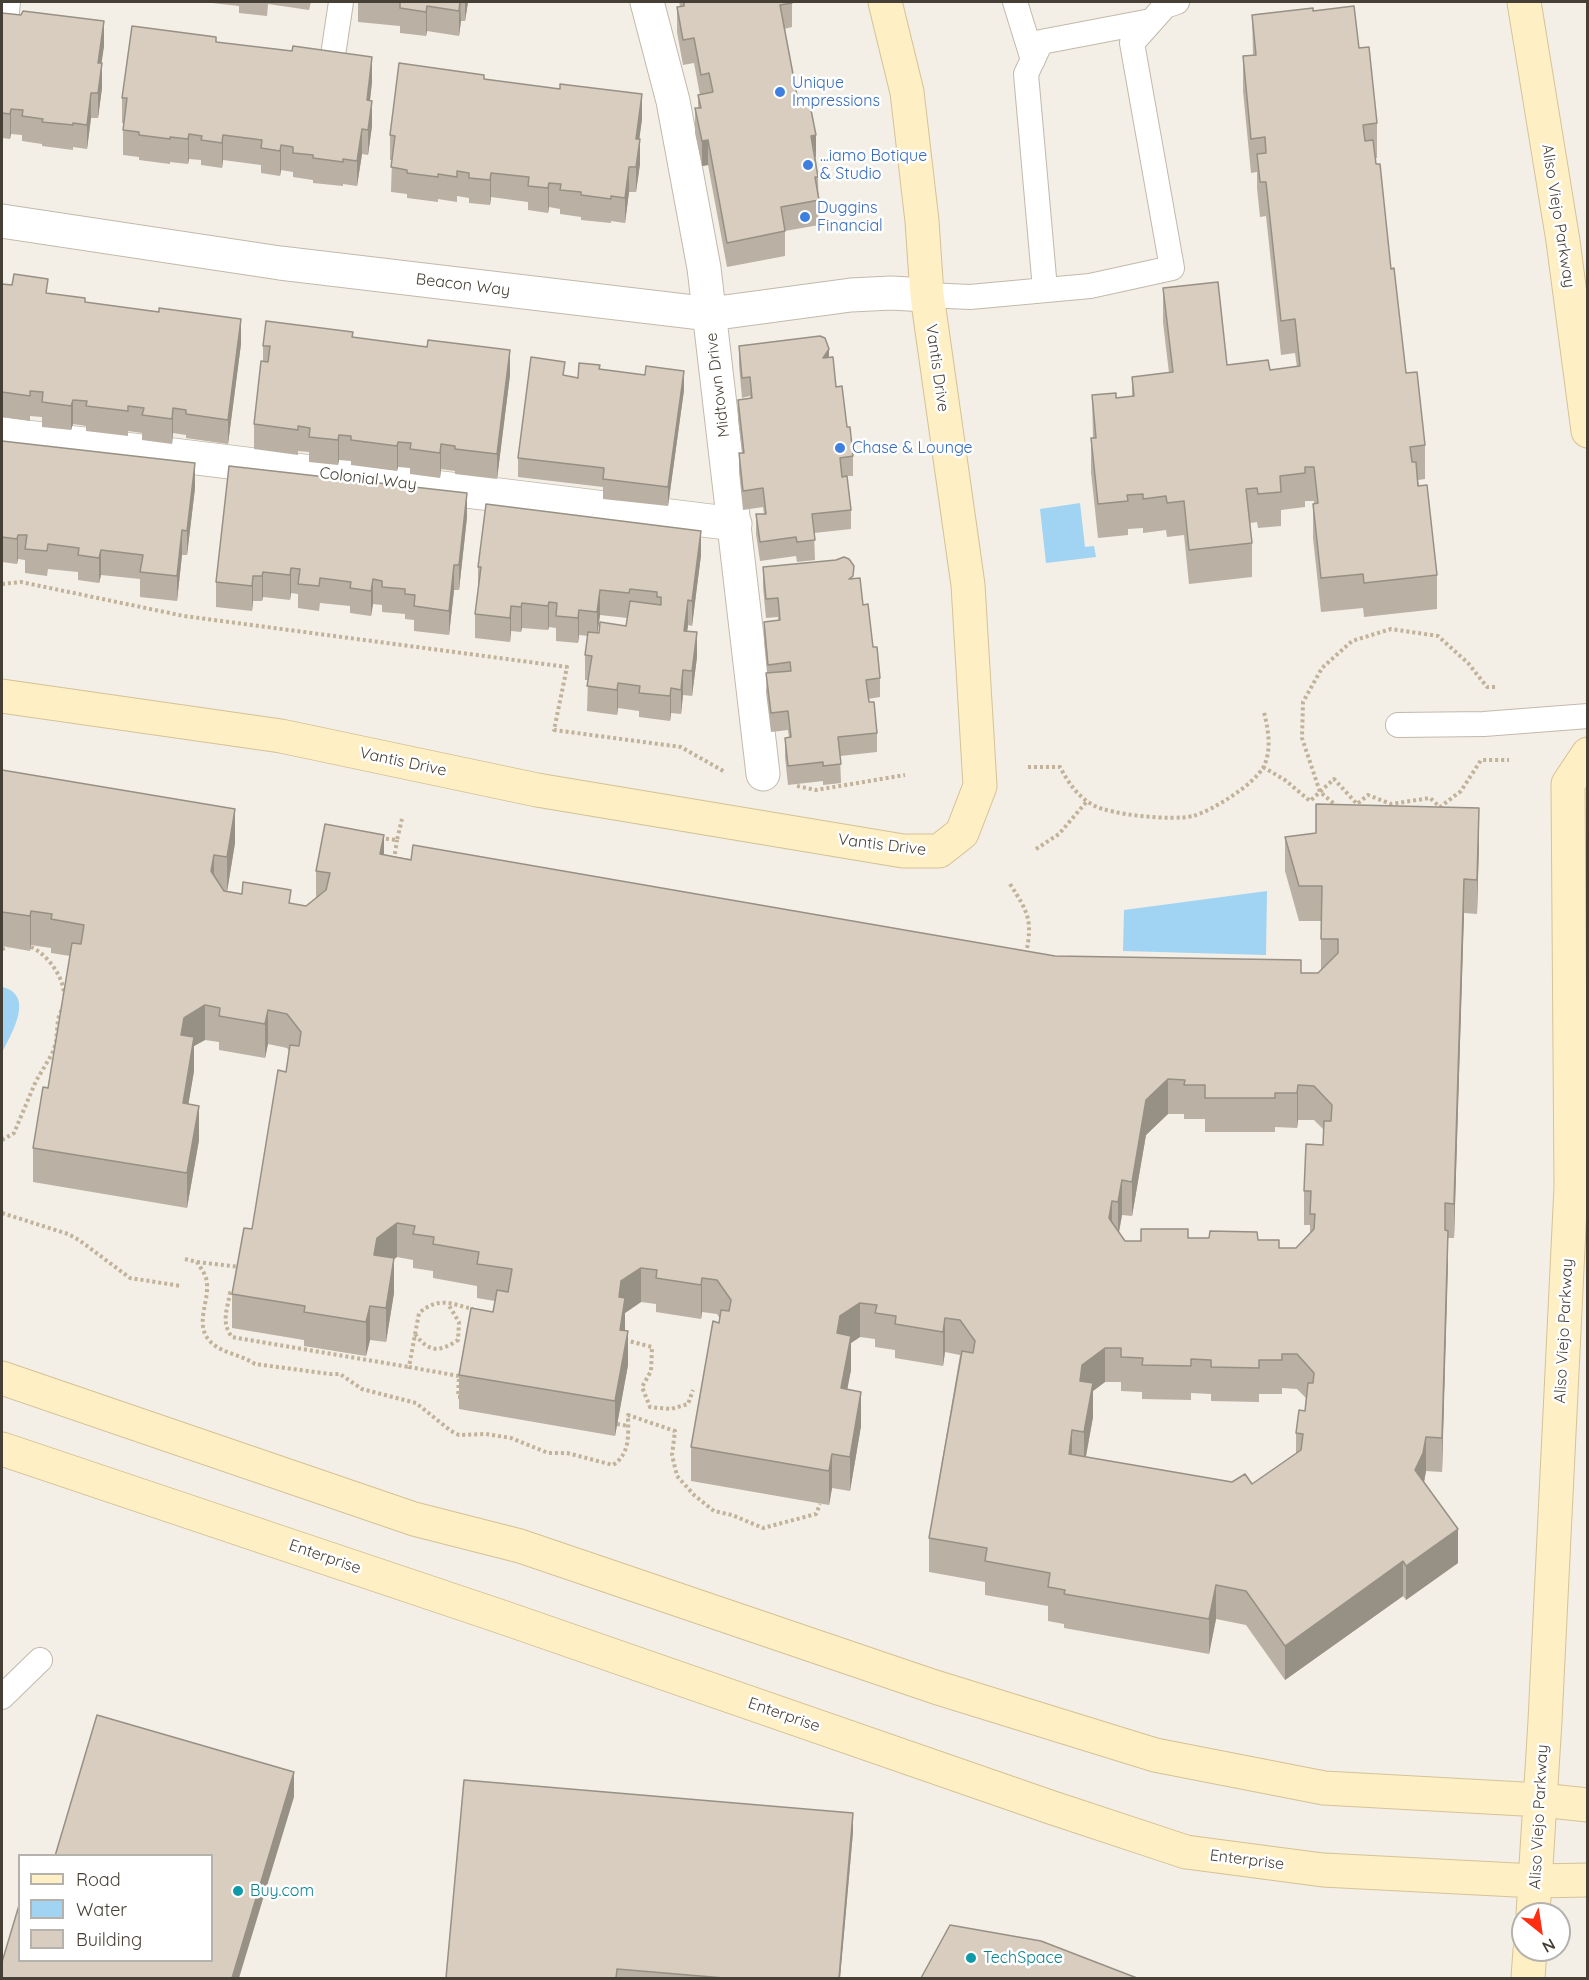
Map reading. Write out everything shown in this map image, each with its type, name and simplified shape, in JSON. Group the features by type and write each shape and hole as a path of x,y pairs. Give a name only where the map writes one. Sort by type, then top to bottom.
{"main road":[{"name":"Vantis Drive","path":"2,696 281,736 537,790 903,851 939,851 962,833 980,786 968,585 927,295 922,220 907,92 885,2"},
{"name":"Aliso Viejo Parkway","path":"1524,2 1563,241 1587,431"},
{"name":"Aliso Viejo Parkway","path":"1534,1902 1541,1800 1571,1187 1568,784 1587,754"},
{"path":"2,1378 414,1519 520,1546 935,1686 1155,1755 1324,1788 1541,1800 1587,1805"},
{"name":"Enterprise","path":"2,1449 502,1617 1186,1852 1323,1870 1535,1881 1587,1880"},
{"path":"1528,1978 1529,1962"}],"street":[{"name":"Midtown Drive","path":"647,2 674,101 710,314 735,524 748,775"},
{"name":"Beacon Way","path":"2,221 280,262 710,314 851,295 891,293 927,295"},
{"name":"Colonial Way","path":"2,434 735,524"}],"lane":[{"path":"333,55 340,2"},
{"path":"1015,2 1033,60"},
{"path":"927,295 970,297 1090,286 1172,268 1132,43 1165,6 1177,2"},
{"path":"1045,289 1026,74 1041,42 1151,21"},
{"path":"1398,725 1484,724 1587,716"},
{"path":"2,1697 40,1660"}],"path":[{"path":"2,584 21,582 184,616 567,667 554,730 681,747 748,775"},
{"path":"1342,810 1320,792 1302,738 1303,702 1322,668 1352,642 1391,629 1438,636 1468,663 1487,687 1504,687"},
{"path":"1028,767 1060,767 1071,786 1093,805 1142,818 1193,816 1237,795 1263,767 1269,738 1264,712"},
{"path":"1263,767 1285,780 1310,801 1334,779 1357,804 1368,795 1391,804 1430,798 1440,807 1461,790 1481,760 1509,760"},
{"path":"795,786 816,790 904,775"},
{"path":"1036,849 1059,834 1088,800"},
{"path":"392,868 402,819"},
{"path":"375,837 397,840"},
{"path":"1010,884 1026,909 1031,932 1024,963"},
{"path":"2,950 8,947"},
{"path":"2,1140 15,1132 36,1081 52,1054 56,1042 58,1018 64,1003 64,989 57,973 46,957 31,947"},
{"path":"2,1213 68,1234 130,1278 181,1286"},
{"path":"185,1259 240,1265 239,1276"},
{"path":"197,1262 206,1280 202,1320 206,1337 226,1352 246,1357 255,1364 340,1374 362,1389 417,1403 459,1435 486,1434 511,1438 548,1453 567,1453 613,1465 621,1459 628,1443 628,1415 675,1431 672,1455 677,1476 694,1496 714,1511 732,1515 763,1528 816,1514 820,1504"},
{"path":"237,1288 230,1293 226,1318 226,1329 232,1337 459,1376 459,1397 461,1397"},
{"path":"409,1367 419,1313 430,1304 442,1302 479,1311"},
{"path":"415,1334 422,1344 433,1349 446,1348 458,1340 459,1322 448,1304"},
{"path":"624,1340 652,1347 651,1371 642,1387 650,1407 671,1409 688,1404 693,1390"},
{"path":"617,1424 628,1426"}],"water":[{"path":"1080,503 1085,547 1094,546 1096,557 1046,563 1040,509"},
{"path":"1267,891 1266,955 1123,951 1124,910"},
{"path":"2,987 12,991 18,998 19,1006 15,1026 2,1053"}],"building":[{"path":"400,2 460,2 459,11 427,6 426,12 400,8"},
{"path":"684,2 792,2 780,5 799,106 810,105 816,135 811,136 818,177 815,177 819,200 781,207 785,231 727,243 708,140 702,141 695,108 701,108 698,95 713,92 709,73 701,75 694,38 683,40 677,7 684,6"},
{"path":"1354,6 1359,48 1369,47 1377,123 1363,125 1365,141 1373,140 1376,164 1380,164 1391,269 1394,268 1406,373 1417,372 1425,445 1410,447 1412,462 1416,462 1418,486 1427,485 1437,575 1364,583 1363,574 1321,578 1313,504 1318,503 1314,467 1305,467 1305,473 1280,476 1281,492 1258,494 1257,488 1246,489 1252,543 1189,550 1184,501 1167,503 1166,496 1143,499 1143,494 1127,495 1128,501 1098,504 1091,438 1096,438 1092,395 1116,393 1116,398 1134,396 1132,377 1173,372 1163,288 1218,282 1227,365 1268,360 1270,370 1300,366 1295,319 1281,321 1266,182 1260,182 1257,154 1266,153 1265,137 1251,139 1243,56 1256,55 1252,15"},
{"path":"23,11 104,21 98,63 102,63 98,93 91,93 87,125 42,122 43,119 22,116 23,110 11,109 10,114 2,113 2,13 21,15"},
{"path":"132,26 216,37 216,42 292,51 293,46 372,57 367,100 372,101 368,130 362,129 357,161 343,159 343,162 313,158 313,155 293,153 293,147 281,145 280,151 261,148 262,140 223,135 222,143 201,140 202,136 189,134 188,139 170,137 170,139 139,135 139,132 123,130 127,98 122,98"},
{"path":"399,63 484,75 484,79 560,89 560,84 642,94 636,139 640,139 636,167 629,167 625,198 611,196 611,199 581,195 581,192 560,190 561,184 549,183 548,188 528,186 529,177 491,173 490,180 469,178 469,173 457,171 457,177 438,174 438,177 407,173 407,170 391,167 395,136 390,135"},
{"path":"14,274 48,279 46,293 85,298 85,302 159,312 159,308 241,319 228,420 186,414 186,410 173,408 172,419 142,415 144,408 128,406 128,411 86,406 87,401 73,400 71,406 42,402 43,392 30,391 30,396 2,392 2,284 12,285"},
{"path":"266,321 353,332 352,337 427,347 428,340 510,350 497,454 455,449 455,446 441,444 440,453 410,449 411,443 398,442 397,446 351,440 351,436 339,435 338,440 309,437 310,428 298,426 298,430 254,424 261,361 268,362 270,346 263,346"},
{"path":"820,336 825,338 829,349 823,358 833,357 836,387 842,386 847,427 850,427 853,456 840,458 842,477 847,476 851,510 812,514 815,540 797,542 796,537 760,542 756,514 766,514 763,488 743,491 739,453 744,453 738,400 752,398 750,377 742,378 739,346"},
{"path":"531,357 565,362 563,375 578,378 579,363 600,365 599,369 645,375 646,366 684,371 668,487 603,479 604,468 518,458"},
{"path":"2,441 195,463 187,531 182,530 177,576 140,572 143,555 101,550 99,558 78,555 79,548 48,544 47,551 25,549 27,535 18,535 17,539 2,537"},
{"path":"229,466 467,493 459,565 454,565 449,611 414,606 415,595 405,594 405,589 382,587 382,581 373,579 371,591 350,588 351,582 320,578 319,586 298,584 300,569 291,568 290,575 263,572 262,576 253,576 252,586 216,582"},
{"path":"486,504 701,531 692,601 688,600 684,631 697,632 692,671 683,670 681,690 671,688 670,696 639,693 640,686 618,683 617,690 587,686 592,656 585,655 588,632 599,633 600,622 626,626 630,601 661,605 661,597 657,597 657,592 630,589 629,593 600,590 597,612 579,610 578,618 556,616 557,603 549,602 548,606 522,603 521,607 511,606 510,618 475,614"},
{"path":"844,557 849,559 854,566 853,576 849,579 860,578 863,605 868,604 873,647 877,647 880,678 866,680 869,702 874,702 877,733 838,737 841,764 823,766 823,762 788,766 785,738 791,737 788,711 771,713 766,673 791,671 790,662 768,665 764,622 780,620 778,598 766,599 763,567 836,560"},
{"path":"2,770 235,809 227,857 214,855 211,871 224,891 242,894 243,882 291,890 289,903 306,906 326,890 330,873 316,871 325,824 384,835 380,854 411,860 413,845 1055,956 1301,960 1301,973 1318,973 1338,953 1338,939 1321,939 1322,886 1299,886 1285,837 1316,833 1316,804 1479,808 1477,880 1464,879 1454,1204 1445,1203 1445,1230 1448,1231 1442,1438 1426,1437 1423,1453 1415,1470 1458,1529 1406,1566 1403,1561 1285,1646 1246,1591 1216,1585 1209,1619 1064,1594 1065,1590 1048,1587 1050,1573 985,1561 987,1548 929,1538 962,1351 973,1353 975,1341 960,1320 945,1318 943,1332 895,1324 896,1316 875,1313 877,1305 860,1303 840,1316 837,1333 851,1336 841,1388 861,1392 850,1457 832,1454 829,1471 691,1447 713,1321 719,1323 721,1310 729,1311 731,1300 717,1280 702,1278 701,1285 656,1278 657,1270 641,1268 621,1281 619,1297 625,1298 620,1330 628,1331 615,1401 459,1375 471,1308 493,1312 497,1290 508,1292 512,1269 477,1264 479,1252 433,1244 434,1237 413,1234 415,1226 397,1223 377,1238 374,1255 394,1258 386,1308 370,1306 366,1322 304,1312 305,1306 232,1294 244,1228 252,1229 278,1070 286,1072 290,1045 299,1046 301,1032 287,1014 268,1010 265,1024 219,1016 220,1008 205,1005 184,1018 181,1035 194,1037 183,1103 199,1106 187,1173 33,1148 43,1087 48,1088 72,943 81,944 84,925 51,919 52,914 31,911 30,916 2,912","holes":["1168,1079 1185,1080 1184,1085 1205,1085 1205,1098 1275,1098 1275,1093 1297,1093 1298,1085 1314,1086 1332,1105 1331,1121 1324,1121 1323,1145 1306,1144 1304,1191 1311,1191 1310,1214 1315,1214 1314,1229 1296,1248 1279,1248 1279,1240 1258,1240 1257,1232 1210,1231 1209,1238 1188,1238 1188,1229 1141,1229 1141,1241 1125,1241 1109,1218 1112,1201 1118,1202 1122,1180 1132,1182 1146,1100","1105,1348 1121,1348 1121,1357 1143,1358 1142,1365 1191,1366 1191,1359 1211,1360 1211,1367 1259,1368 1259,1360 1282,1360 1282,1354 1297,1354 1314,1373 1313,1383 1308,1383 1305,1411 1299,1410 1296,1433 1303,1434 1301,1450 1252,1484 1245,1474 1232,1482 1069,1454 1072,1430 1084,1432 1093,1383 1080,1381 1082,1365"]},
{"name":"Buy.com","path":"97,1715 294,1772 232,1978 2,1978 2,1962 18,1909 18,1962 213,1962 213,1854 56,1854"},
{"path":"464,1780 853,1813 839,1978 724,1978 617,1969 616,1978 446,1978"},
{"path":"950,1925 1041,1941 1137,1978 921,1978"}],"place":[{"name":"Unique Impressions","path":"780,92"},
{"name":"...iamo Botique & Studio","path":"808,165"},
{"name":"Duggins Financial","path":"805,217"},
{"name":"Chase & Lounge","path":"840,448"},
{"name":"Buy.com","path":"238,1891"},
{"name":"TechSpace","path":"971,1958"}]}
